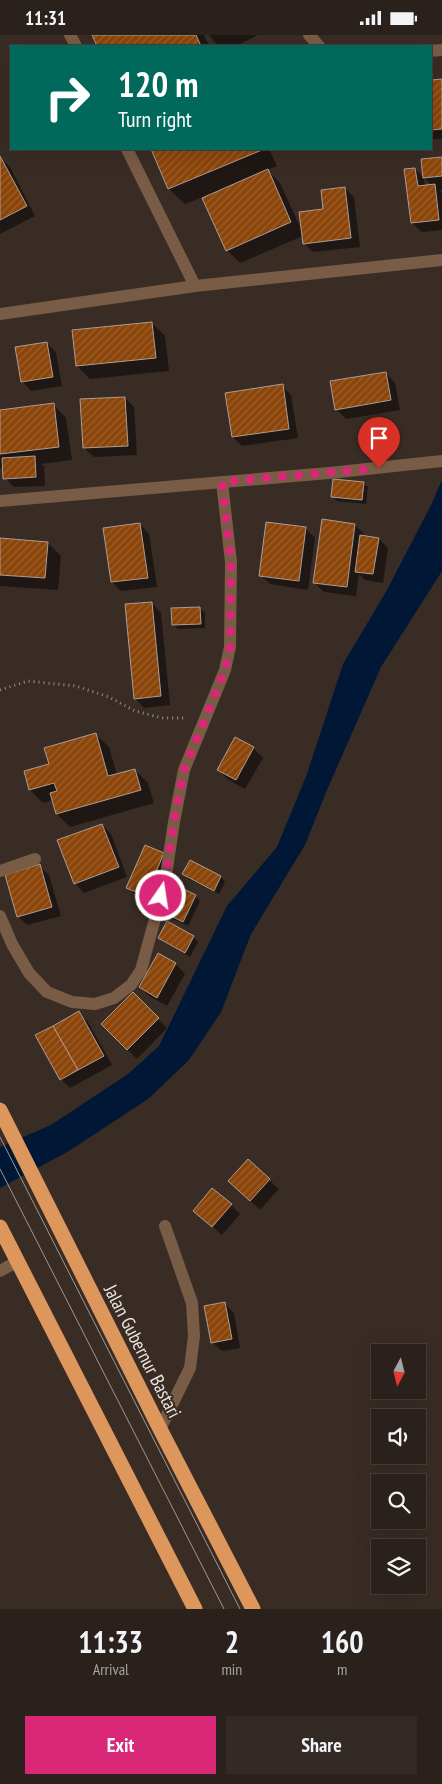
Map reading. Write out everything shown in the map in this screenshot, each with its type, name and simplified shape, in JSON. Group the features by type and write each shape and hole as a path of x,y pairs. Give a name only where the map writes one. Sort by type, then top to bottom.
{"highway":[{"name":"Jalan Gubernur Bastari","path":"0,1110 44,1201 252,1609"},
{"path":"0,1227 195,1609"}],"street":[{"path":"309,35 318,45"},
{"path":"127,150 195,286"},
{"path":"0,314 195,286 442,260"},
{"path":"0,501 436,462"},
{"path":"0,916 12,944 28,973 47,992 72,1002 96,1004 114,998 131,985 141,969 165,881 184,770 225,670 230,647 231,562 222,482"},
{"path":"0,871 35,859"},
{"path":"160,1429 190,1368 194,1337 192,1303 165,1226"},
{"path":"0,1271 18,1261"}],"path":[{"path":"0,690 28,681 76,686 109,697 135,711 162,718 204,719"}],"water":[{"path":"442,480 442,571 381,667 305,845 251,934 221,1012 189,1060 148,1099 69,1151 0,1188 0,1147 51,1125 128,1074 159,1046 227,906 277,847 307,774 343,664 387,590"}],"building":[{"path":"92,35 196,35 201,45 97,45"},
{"path":"442,79 442,129 432,130 432,80"},
{"path":"151,150 262,150 168,189"},
{"path":"0,156 27,206 0,220"},
{"path":"442,157 442,176 423,178 421,159"},
{"path":"415,168 418,186 435,184 439,220 411,223 404,169"},
{"path":"268,169 291,222 226,251 202,198"},
{"path":"345,187 351,238 303,244 299,212 323,209 321,190"},
{"path":"152,322 156,358 76,366 72,330"},
{"path":"47,342 53,377 21,382 15,347"},
{"path":"386,372 391,400 335,410 330,381"},
{"path":"283,384 289,429 232,437 225,393"},
{"path":"125,397 128,446 83,448 80,399"},
{"path":"54,403 59,447 0,454 0,410"},
{"path":"35,456 36,477 3,479 2,458"},
{"path":"333,479 364,482 362,500 331,497"},
{"path":"322,519 355,524 347,587 313,583"},
{"path":"266,522 306,527 299,581 259,576"},
{"path":"140,523 148,578 111,582 103,528"},
{"path":"360,535 379,538 373,574 355,572"},
{"path":"0,538 48,542 45,578 0,575"},
{"path":"152,602 161,696 134,699 125,604"},
{"path":"200,607 201,624 172,625 171,608"},
{"path":"96,733 108,776 135,769 141,790 56,814 50,793 57,791 54,783 29,790 24,771 49,764 44,748"},
{"path":"235,737 254,747 236,780 217,770"},
{"path":"102,824 119,867 74,884 57,840"},
{"path":"145,845 164,853 146,896 126,888"},
{"path":"190,860 221,876 214,891 182,874"},
{"path":"40,864 52,907 17,917 5,875"},
{"path":"180,887 196,895 183,922 167,914"},
{"path":"167,921 194,936 185,953 158,938"},
{"path":"158,953 176,963 157,998 139,987"},
{"path":"133,992 159,1018 127,1050 101,1024"},
{"path":"79,1011 104,1056 78,1070 53,1026"},
{"path":"53,1026 78,1070 60,1080 35,1035"},
{"path":"248,1159 270,1179 250,1201 228,1181"},
{"path":"212,1188 232,1204 212,1227 193,1211"},
{"path":"225,1302 232,1339 211,1343 204,1306"}],"tram line":[{"path":"0,1137 240,1609"},
{"path":"0,1169 224,1609"}],"route":[{"path":"161,896 184,770 225,670 230,647 231,562 222,482 379,468"}]}
